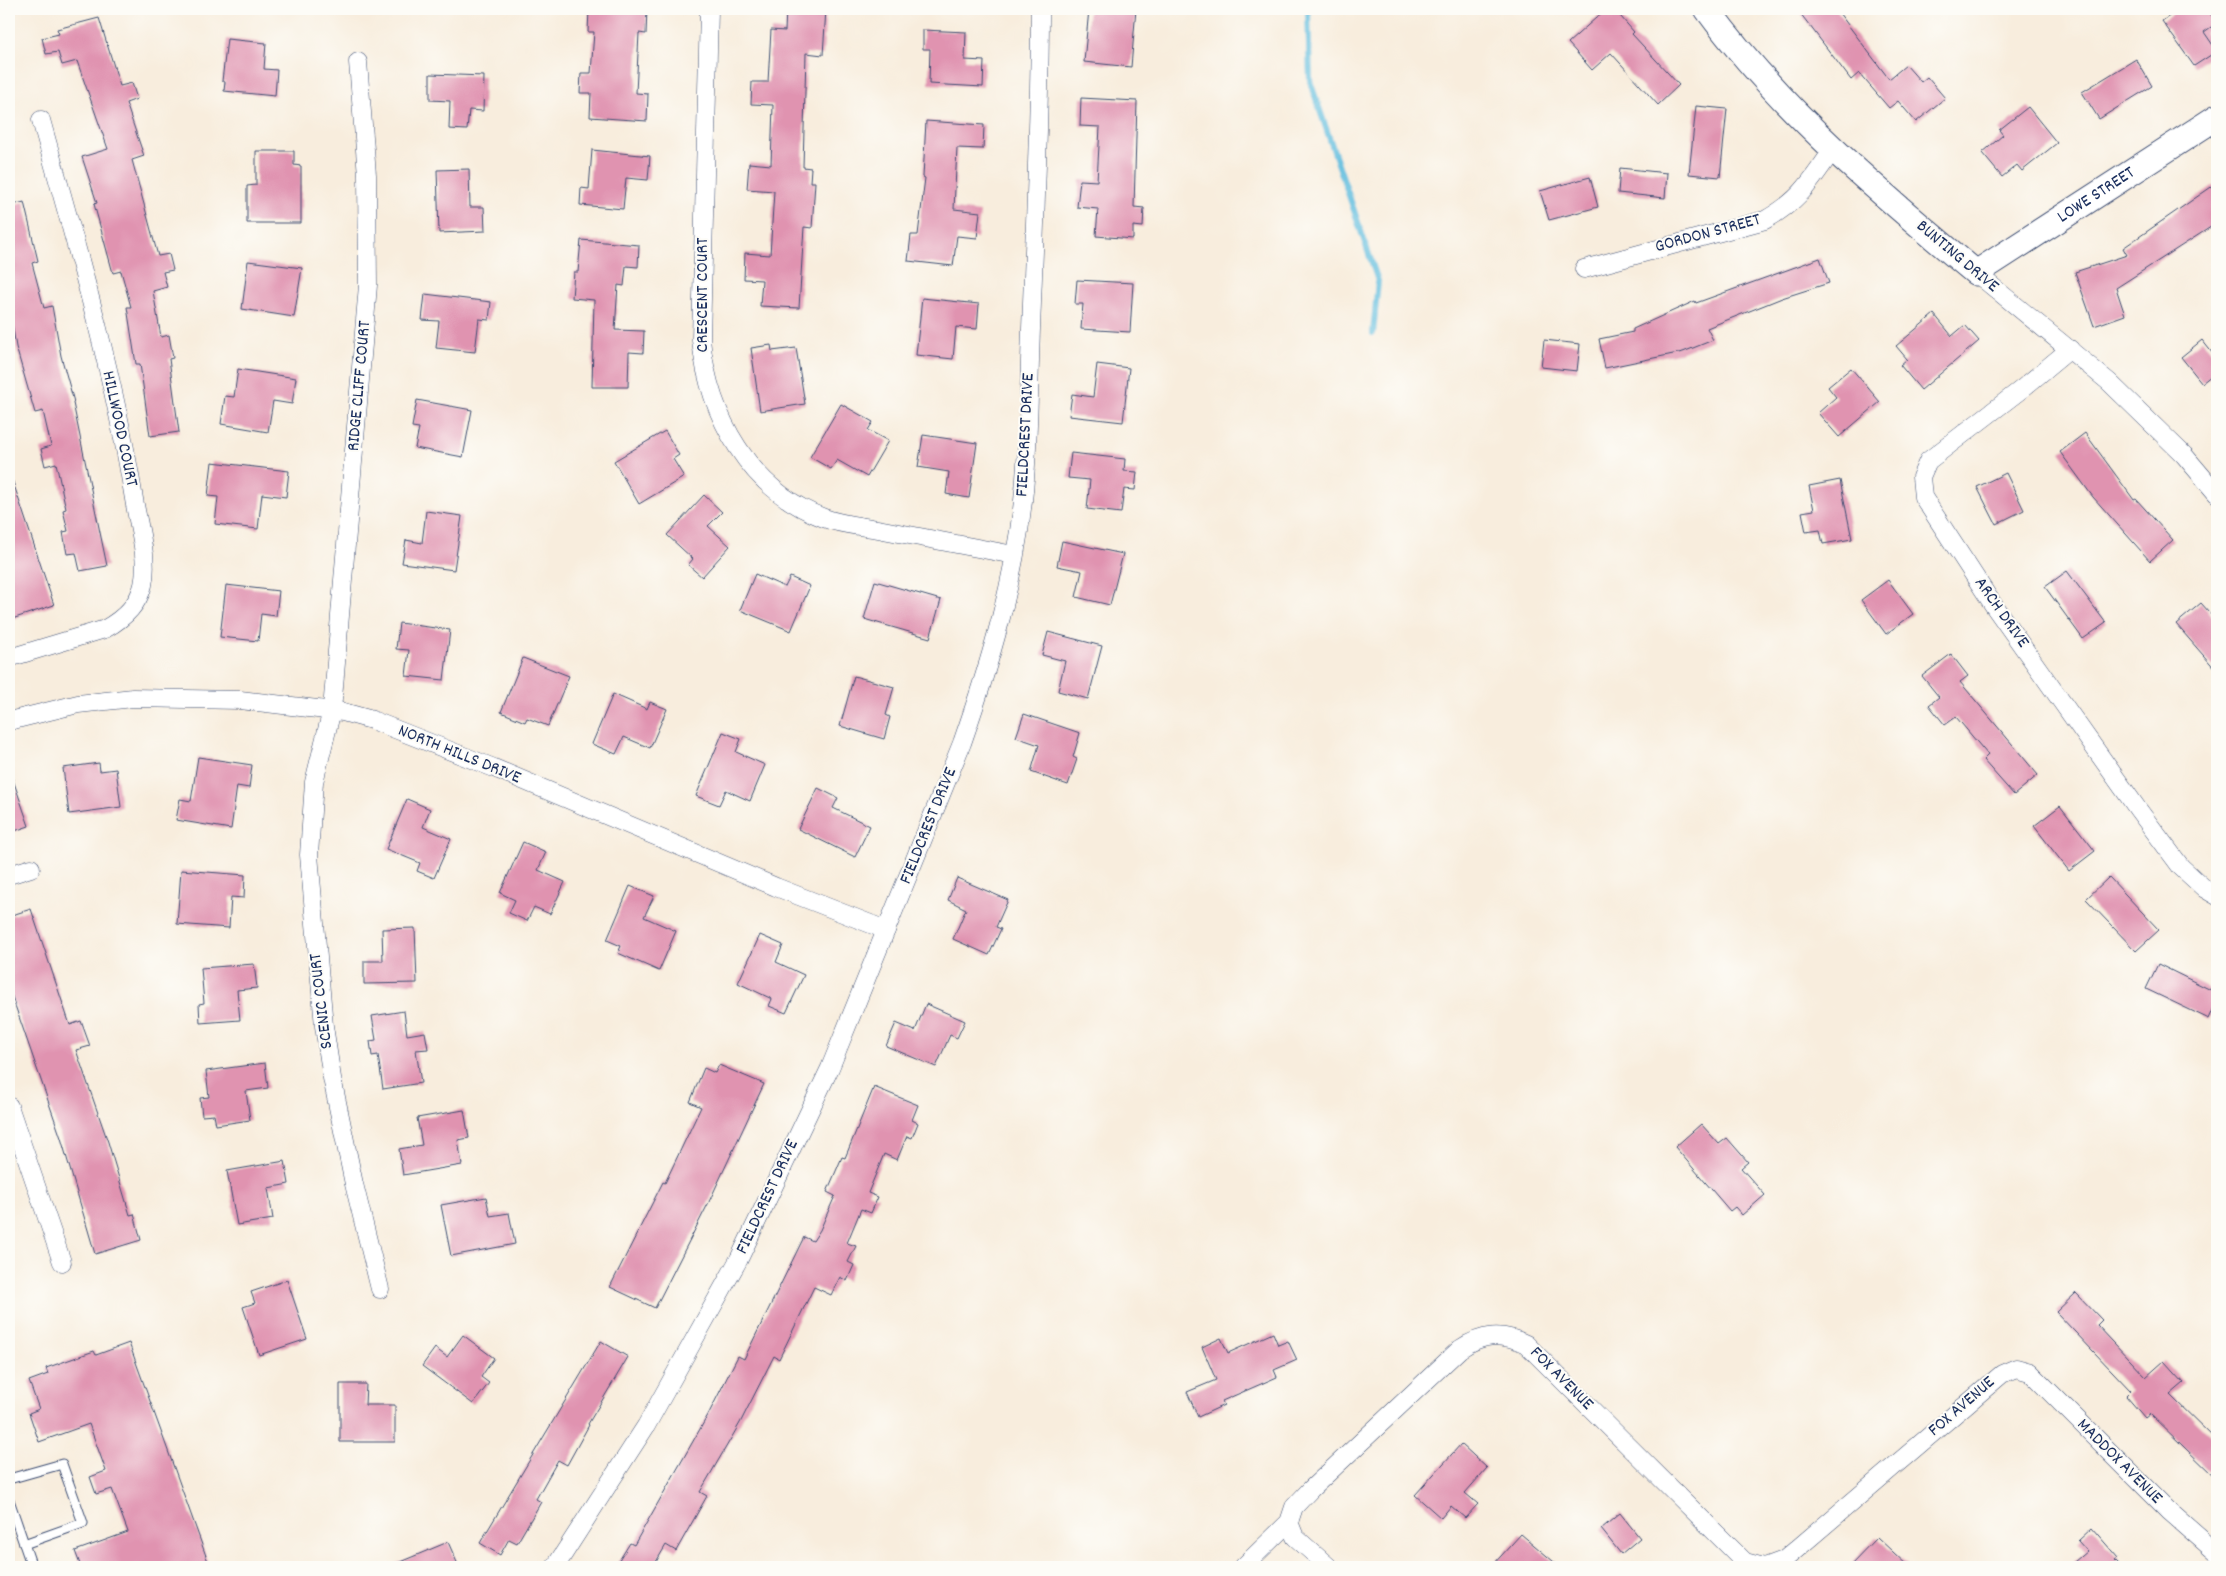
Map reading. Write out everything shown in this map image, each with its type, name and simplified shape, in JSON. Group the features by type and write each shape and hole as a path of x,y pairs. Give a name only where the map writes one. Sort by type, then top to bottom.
{"street":[{"name":"CRESCENT COURT","path":"709,9 701,340 704,367 710,392 732,440 748,463 784,497 825,518 1014,555"},
{"name":"FIELDCREST DRIVE","path":"555,1567 646,1426 739,1259 830,1068 962,743 981,691 996,638 1014,555 1024,492 1033,271 1040,9"},
{"name":"BUNTING DRIVE","path":"1707,9 1751,65 1834,148 1913,221 2070,349 2147,417 2217,494"},
{"name":"RIDGE CLIFF COURT","path":"332,710 368,285 368,175 358,62"},
{"name":"LOWE STREET","path":"1976,273 2217,117"},
{"name":"HILLWOOD COURT","path":"9,658 105,629 118,622 130,611 138,598 143,584 144,564 129,470 98,329 40,120"},
{"name":"GORDON STREET","path":"1584,269 1765,220 1782,210 1801,194 1834,148"},
{"name":"ARCH DRIVE","path":"2070,349 2023,388 1928,461 1921,477 1923,497 1996,608 2136,808 2181,867 2205,889 2217,896"},
{"name":"NORTH HILLS DRIVE","path":"10,716 78,704 133,698 240,700 332,710 372,720 494,768 886,930"},
{"name":"SCENIC COURT","path":"332,710 318,763 310,819 308,855 312,905 332,1078 354,1184 380,1289"},
{"path":"9,876 31,868"},
{"path":"9,1106 62,1262"},
{"name":"FOX AVENUE","path":"1243,1567 1289,1522 1294,1508 1311,1489 1460,1349 1473,1340 1486,1336 1500,1335 1514,1338 1526,1344 1745,1562 1764,1567 1784,1560 2002,1374 2009,1369 2024,1369"},
{"name":"MADDOX AVENUE","path":"2024,1369 2030,1372 2169,1511 2217,1553"},
{"path":"1289,1522 1295,1537 1329,1567"}],"lane":[{"path":"9,1479 62,1464 83,1523 24,1544"},
{"path":"9,1500 32,1567"}],"building":[{"path":"589,9 647,9 646,34 639,33 636,93 648,94 647,121 590,117 591,93 580,93 581,73 591,73 594,32 588,32"},
{"path":"786,9 826,9 823,55 806,53 803,167 811,168 810,182 815,182 812,228 804,227 799,308 760,306 762,280 744,279 745,253 770,255 774,191 747,189 749,163 771,165 773,105 751,104 752,82 768,82 771,30 785,31"},
{"path":"1089,9 1136,9 1131,67 1084,62"},
{"path":"1606,9 1614,9 1634,32 1632,34 1679,85 1658,105 1611,53 1592,70 1568,43"},
{"path":"1797,9 1836,9 1889,79 1906,65 1921,82 1927,77 1945,98 1916,122 1898,101 1889,108 1859,73 1851,80"},
{"path":"2180,9 2207,9 2217,23 2204,32 2217,51 2194,66 2162,21"},
{"path":"99,18 120,86 132,83 137,99 126,103 144,156 132,160 158,256 169,254 173,270 163,272 167,287 153,291 161,337 169,335 173,358 169,359 179,432 150,436 140,364 136,364 127,307 131,307 121,271 113,273 94,204 97,203 82,157 108,149 77,61 62,65 58,52 46,54 42,38 59,34 57,29"},
{"path":"923,30 966,32 965,60 984,61 983,87 929,84 930,49 923,49"},
{"path":"227,39 266,43 264,69 277,70 275,96 224,91 225,82 222,81"},
{"path":"2136,59 2152,86 2099,119 2082,92"},
{"path":"430,74 484,76 483,111 469,110 467,130 449,129 450,101 430,100"},
{"path":"1081,98 1137,101 1134,207 1144,208 1143,227 1133,226 1133,239 1096,236 1098,209 1077,207 1080,180 1097,181 1100,127 1080,126"},
{"path":"1696,106 1727,109 1720,177 1689,174"},
{"path":"2028,107 2057,143 2022,171 2017,165 2002,177 1982,153 2003,135 1999,130"},
{"path":"926,121 984,125 983,149 957,148 954,209 980,212 977,238 957,236 953,266 908,261 911,235 918,235 925,178 923,177"},
{"path":"592,150 650,156 648,180 626,178 623,209 580,205 581,188 589,189"},
{"path":"256,151 294,151 294,165 301,166 301,223 247,223 247,186 256,185"},
{"path":"1620,168 1667,173 1665,198 1618,193"},
{"path":"469,169 470,207 484,207 485,231 439,233 437,170"},
{"path":"1590,177 1598,207 1549,220 1540,191"},
{"path":"2217,183 2217,223 2116,288 2125,315 2094,326 2075,272 2127,255 2123,248"},
{"path":"24,202 38,261 32,263 44,308 52,306 61,356 74,402 107,566 80,571 76,553 67,554 63,532 68,531 63,510 66,509 56,463 45,466 41,449 51,446 43,411 35,413 16,347 9,305 9,206"},
{"path":"581,240 639,245 638,267 626,266 624,286 618,285 615,330 644,331 643,353 629,352 628,387 592,387 594,300 572,298 574,272 578,272"},
{"path":"1820,258 1829,283 1782,298 1707,328 1713,340 1683,352 1605,368 1599,339 1633,332 1633,329 1695,301 1696,303"},
{"path":"248,261 302,268 294,317 242,309"},
{"path":"1077,280 1133,283 1130,332 1081,329 1083,304 1075,304"},
{"path":"425,294 491,302 489,320 479,319 475,352 436,348 439,321 422,320"},
{"path":"922,298 979,304 977,329 956,327 953,359 916,355"},
{"path":"1934,314 1952,336 1965,325 1979,341 1921,390 1900,365 1907,359 1896,346"},
{"path":"1544,340 1580,344 1577,371 1541,367"},
{"path":"2202,340 2217,359 2217,371 2202,383 2181,357"},
{"path":"771,345 772,351 796,348 805,404 760,411 751,348"},
{"path":"1097,364 1129,368 1123,422 1069,416 1072,394 1093,397"},
{"path":"1851,368 1880,402 1839,437 1818,413 1836,397 1828,387"},
{"path":"238,369 296,378 292,404 273,401 268,432 221,424 225,396 234,397"},
{"path":"417,400 472,410 463,457 415,448 419,428 412,427"},
{"path":"841,404 873,422 868,430 888,441 867,477 837,460 831,469 810,457"},
{"path":"665,431 679,455 673,459 684,477 639,504 614,461"},
{"path":"2085,433 2134,500 2136,499 2173,540 2150,561 2093,497 2060,452"},
{"path":"923,435 977,443 969,498 946,494 949,472 918,467"},
{"path":"1071,453 1125,459 1124,471 1137,472 1135,490 1124,489 1121,513 1087,509 1090,480 1068,478"},
{"path":"212,462 289,471 286,497 262,494 258,529 215,524 218,497 208,496"},
{"path":"2006,473 2024,510 1996,524 1977,487"},
{"path":"12,479 54,605 9,620 9,480"},
{"path":"1840,480 1852,539 1823,544 1820,530 1806,532 1802,512 1814,510 1809,486"},
{"path":"704,495 722,512 708,526 730,546 702,577 688,565 693,559 667,535"},
{"path":"426,511 462,516 454,570 402,563 406,540 422,543"},
{"path":"1062,541 1123,554 1110,605 1076,597 1082,571 1057,566"},
{"path":"2067,571 2106,623 2083,639 2045,587"},
{"path":"755,574 785,587 790,577 810,586 791,631 740,610"},
{"path":"1888,580 1913,614 1886,634 1861,600"},
{"path":"875,581 941,600 930,638 864,619"},
{"path":"226,585 279,591 276,616 261,614 258,641 220,637"},
{"path":"2201,603 2217,621 2217,671 2176,624"},
{"path":"399,623 450,630 444,680 406,676 409,650 396,649"},
{"path":"1048,632 1102,646 1088,699 1058,691 1065,661 1042,655"},
{"path":"1951,654 1968,676 1960,682 2038,775 2014,795 1983,760 1988,755 1956,717 1945,725 1929,705 1939,697 1922,676"},
{"path":"523,658 569,676 548,726 527,718 525,722 501,712"},
{"path":"854,676 894,687 886,715 890,717 884,739 840,726"},
{"path":"613,694 647,709 650,702 667,709 650,748 624,737 616,754 592,744"},
{"path":"1024,714 1080,733 1073,757 1077,759 1068,785 1031,772 1039,745 1016,737"},
{"path":"723,732 741,739 736,752 765,765 750,801 726,790 719,805 696,796"},
{"path":"198,757 252,765 249,788 237,786 231,829 176,820 180,799 191,801"},
{"path":"99,763 100,771 116,769 121,807 69,814 63,768"},
{"path":"9,774 11,774 29,826 9,833"},
{"path":"818,788 838,798 833,808 870,826 855,857 798,829"},
{"path":"407,799 430,809 423,827 451,839 434,878 417,871 420,863 386,849"},
{"path":"2060,806 2095,851 2069,871 2034,826"},
{"path":"523,842 546,852 538,870 565,882 550,914 534,907 527,921 509,913 515,900 500,893"},
{"path":"181,870 245,875 244,898 231,897 229,928 177,924"},
{"path":"2109,877 2159,930 2136,951 2086,899"},
{"path":"957,878 1008,900 996,927 1001,929 989,955 953,939 966,909 948,900"},
{"path":"630,886 654,896 644,917 676,931 659,971 618,953 621,946 607,940"},
{"path":"31,909 70,1025 81,1021 90,1046 76,1050 108,1142 130,1215 134,1214 141,1240 95,1254 61,1138 9,988 9,916"},
{"path":"415,928 417,983 364,984 364,961 383,961 382,929"},
{"path":"760,935 783,945 776,962 804,975 786,1013 769,1006 772,999 738,983"},
{"path":"254,964 257,988 237,990 240,1020 200,1023 199,1004 204,1003 201,968"},
{"path":"2158,964 2217,993 2217,1001 2209,1019 2146,989"},
{"path":"926,1004 965,1021 957,1038 950,1035 936,1067 886,1046 896,1023 915,1031"},
{"path":"404,1011 407,1035 425,1032 428,1049 416,1050 421,1083 383,1089 378,1055 372,1056 370,1041 376,1040 372,1016"},
{"path":"265,1063 268,1088 246,1091 250,1120 216,1125 214,1115 202,1116 200,1098 209,1097 206,1071"},
{"path":"719,1065 764,1084 708,1204 655,1308 610,1287 663,1182 665,1183 701,1107 690,1102 704,1068 715,1073"},
{"path":"874,1087 918,1105 912,1120 918,1123 912,1138 907,1136 897,1160 884,1154 868,1193 878,1197 871,1213 861,1209 847,1243 856,1246 848,1262 854,1265 847,1281 840,1277 831,1295 814,1287 779,1359 774,1356 740,1423 700,1492 707,1496 676,1551 666,1545 653,1567 615,1567 630,1543 634,1545 708,1415 738,1356 744,1359 804,1237 813,1241 820,1230 835,1196 827,1192 842,1157 845,1158"},
{"path":"464,1110 469,1138 458,1140 462,1165 403,1175 399,1149 422,1145 417,1118"},
{"path":"1701,1124 1719,1144 1727,1138 1748,1162 1741,1168 1765,1195 1742,1215 1735,1207 1730,1211 1675,1147"},
{"path":"285,1161 289,1184 268,1188 273,1219 237,1225 227,1171"},
{"path":"486,1197 490,1216 509,1213 515,1244 451,1256 441,1205"},
{"path":"287,1280 307,1339 259,1355 243,1307 255,1303 251,1292"},
{"path":"2076,1293 2102,1320 2097,1325 2146,1377 2164,1361 2184,1383 2170,1395 2217,1441 2217,1479 2150,1414 2145,1418 2126,1396 2131,1391 2056,1312"},
{"path":"1273,1333 1278,1345 1288,1341 1297,1360 1274,1370 1277,1377 1222,1401 1224,1405 1198,1417 1187,1392 1216,1380 1202,1347 1221,1338 1228,1353"},
{"path":"463,1335 494,1358 481,1377 489,1383 473,1404 422,1366 435,1348 447,1357"},
{"path":"601,1341 628,1357 588,1424 567,1465 558,1460 536,1499 541,1502 517,1543 509,1539 500,1555 480,1543"},
{"path":"129,1343 210,1567 81,1567 75,1551 128,1532 112,1489 96,1494 90,1477 106,1471 89,1424 39,1442 29,1413 39,1409 29,1381 48,1374 46,1368 94,1351 96,1355"},
{"path":"340,1384 366,1384 365,1405 395,1405 395,1442 340,1442"},
{"path":"1461,1444 1487,1468 1465,1493 1478,1504 1465,1518 1451,1506 1441,1518 1415,1495"},
{"path":"1620,1513 1640,1538 1621,1554 1601,1529"},
{"path":"2092,1528 2118,1558 2115,1560 2122,1567 2068,1567 2087,1551 2078,1541"},
{"path":"1521,1534 1560,1567 1491,1567"},
{"path":"1877,1537 1909,1567 1848,1567"},
{"path":"448,1542 459,1567 388,1567"}],"waterway":[{"path":"1308,9 1310,81 1378,281 1373,333"}]}
